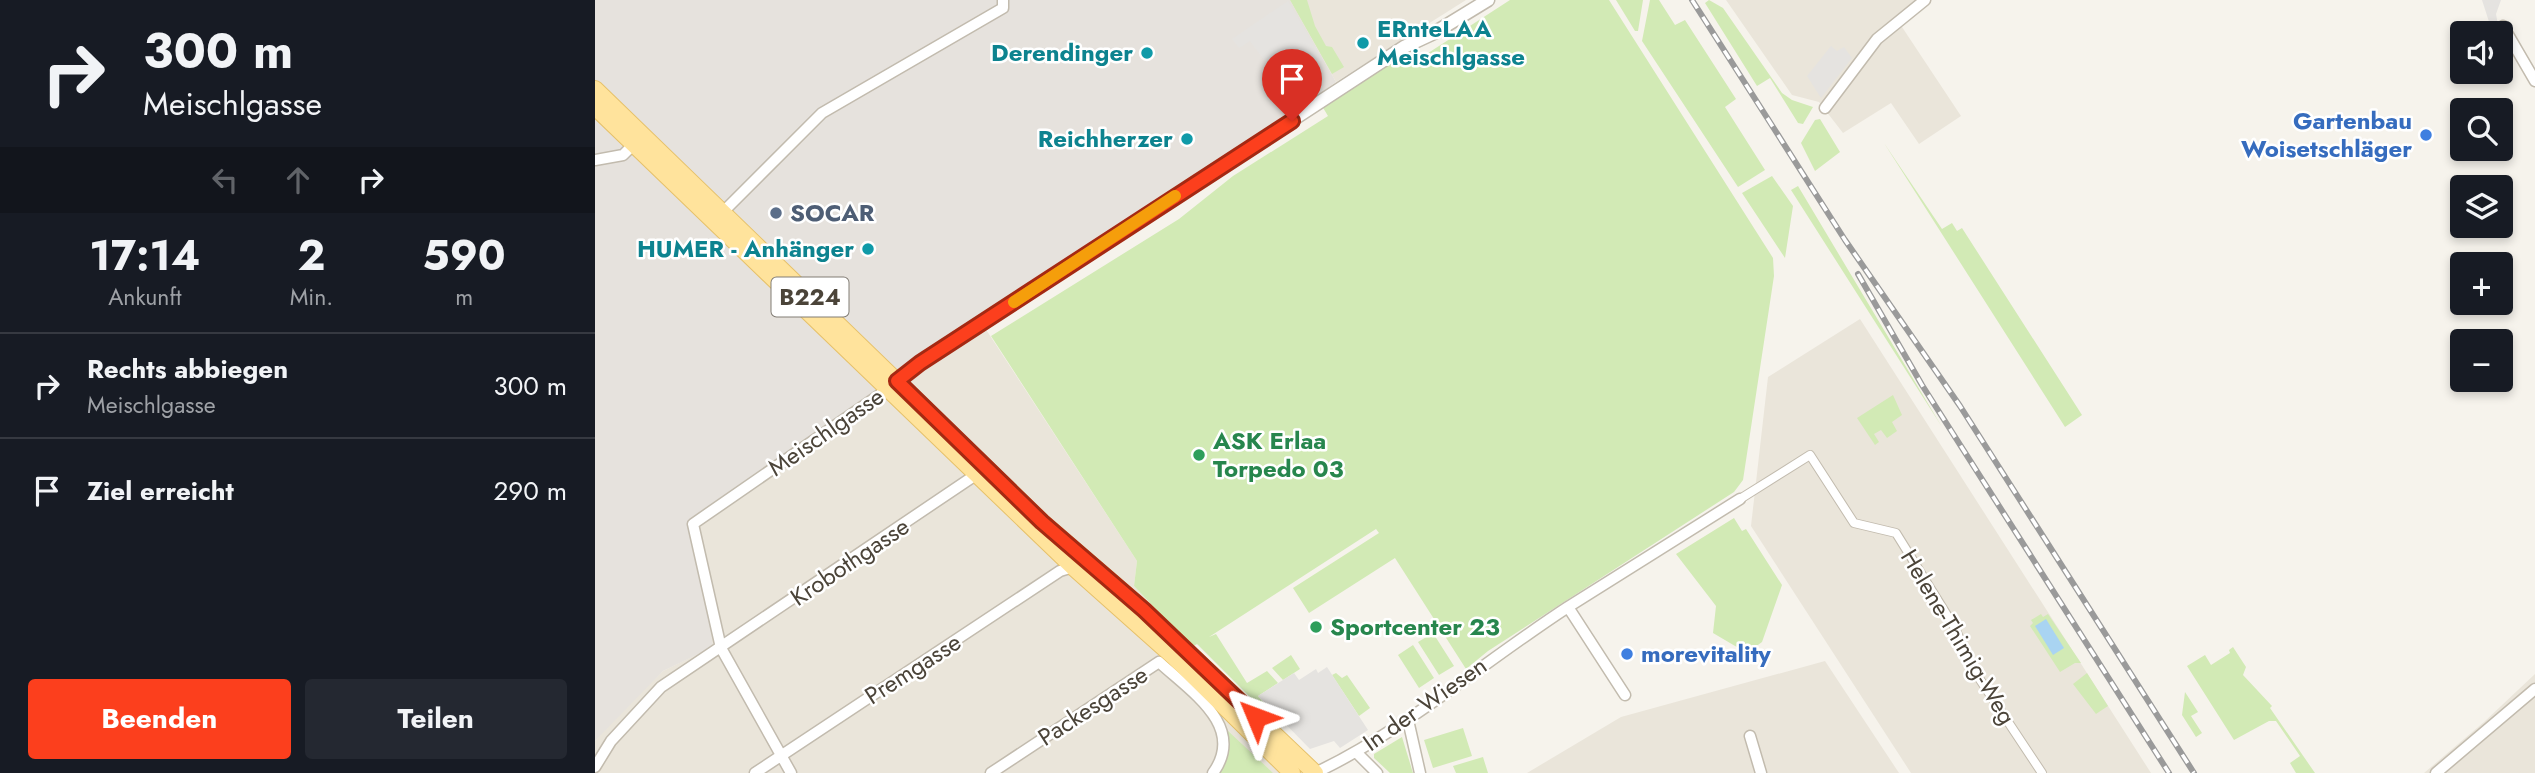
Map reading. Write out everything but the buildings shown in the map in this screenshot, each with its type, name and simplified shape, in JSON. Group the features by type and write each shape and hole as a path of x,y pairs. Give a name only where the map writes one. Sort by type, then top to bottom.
{"main road":[{"name":"B224","path":"595,89 638,140 893,385 1042,522 1144,610 1315,773"},
{"name":"B224","path":"595,107 638,140"},
{"name":"B224","path":"893,385 977,474 1073,567 1174,657 1292,773"}],"street":[{"path":"718,218 822,113 1003,8 1003,0"},
{"name":"Meischlgasse","path":"721,648 693,524 931,356 1404,47 1434,33 1488,0"},
{"path":"1825,108 1877,39 1925,0"},
{"path":"2513,43 2535,81"},
{"path":"595,160 623,155 638,140"},
{"name":"Helene-Thimig-Weg","path":"1740,499 1810,455 1854,523 1896,533 1955,628 1971,666 2042,773"},
{"name":"Krobothgasse","path":"595,767 611,741 661,687 977,474"},
{"name":"In der Wiesen","path":"1315,773 1408,720 1492,657 1740,499"},
{"name":"Premgasse","path":"755,773 1061,571 1073,567"},
{"path":"1569,607 1625,695"},
{"path":"721,648 791,773"},
{"name":"Packesgasse","path":"991,773 1159,662 1219,719 1224,738 1220,764 1213,773"},
{"path":"2436,773 2535,690"},
{"path":"1408,720 1420,773"},
{"path":"1750,736 1761,773"},
{"path":"1356,752 1377,773"}],"shaded area":[{"path":"595,0 1290,0 1336,82 985,328 889,384 696,525 713,647 663,671 595,741"},
{"name":"ERnteLAA Meischlgasse","path":"1290,0 1466,0 1336,82"},
{"path":"1726,0 1928,0 1900,24 1961,116 1919,144 1891,103 1843,133 1819,102 1792,95"},
{"path":"2482,0 2501,0 2496,14 2497,21 2489,21"},
{"path":"1288,1 1323,60 1283,86 1250,41 1239,48 1232,39"},
{"path":"1831,46 1837,51 1844,47 1852,58 1821,98 1807,76"},
{"path":"1860,319 2151,773 1911,773 1751,526 1768,377"},
{"path":"985,328 1137,561 1134,586 1311,773 595,773 595,741 625,707 663,671 712,647 696,525 889,384"},
{"path":"1825,661 1899,773 1527,773 1621,717"},
{"path":"1327,667 1368,730 1340,748 1334,741 1310,749 1258,696 1294,673 1299,680 1316,669 1318,673"},
{"path":"2535,674 2535,773 2424,773 2484,722"}],"green space":[{"path":"1290,0 1307,0 1315,26 1326,46 1332,47 1344,67 1332,74"},
{"path":"1510,0 1609,0 1773,258 1774,276 1743,480 1734,492 1488,651 1466,669 1395,558 1309,613 1293,588 1379,533 1376,529 1209,637 1216,634 1247,683 1267,671 1278,683 1258,696 1265,704 1260,707 1197,644 1192,647 1134,586 1137,561 991,336 1179,219 1233,176 1328,116 1322,106 1408,52 1422,57"},
{"path":"1616,0 1643,0 1638,31 1635,31"},
{"path":"1650,0 1659,0 1675,25 1685,20 1736,99 1725,107 1765,170 1738,187 1642,41"},
{"path":"1709,0 1723,8 1782,93 1792,100 1813,107 1803,124 1798,123 1770,78 1757,86 1705,3"},
{"path":"1820,119 1840,152 1815,171 1801,143 1815,120"},
{"path":"1884,143 1942,229 1952,223 1957,231 1962,228 2082,415 2065,427"},
{"path":"1772,176 1793,206 1785,258 1742,193"},
{"path":"1798,186 1942,427 1791,190"},
{"path":"1893,395 1902,415 1892,422 1897,431 1887,438 1881,430 1874,434 1879,442 1875,445 1857,418"},
{"path":"1734,518 1742,531 1746,529 1782,585 1762,642 1747,653 1713,633 1716,606 1676,554"},
{"path":"2041,614 2043,617 2048,614 2081,663 2075,663 2060,672 2030,626 2033,623 2031,620"},
{"path":"1433,633 1454,666 1439,675 1418,642"},
{"path":"1413,645 1434,678 1419,688 1398,655"},
{"path":"2233,647 2246,667 2243,675 2272,706 2270,708 2315,773 2296,773 2290,763 2300,756 2276,721 2269,721 2234,740 2187,666 2205,655 2211,665 2230,653 2229,650"},
{"path":"1291,655 1300,669 1283,680 1272,668"},
{"path":"1336,673 1342,678 1347,675 1370,708 1359,716 1332,675"},
{"path":"2087,673 2108,706 2096,714 2073,684"},
{"path":"2185,692 2198,712 2191,716 2202,733 2196,737 2182,715"},
{"path":"1463,728 1472,756 1433,768 1424,740"},
{"path":"1227,730 1273,773 1220,773 1229,752"},
{"path":"1402,737 1413,773 1390,773 1374,758 1374,754"},
{"path":"1483,757 1488,773 1456,773 1453,766"}],"water":[{"path":"2046,619 2064,648 2053,655 2035,626"}],"railway":[{"path":"1692,0 1845,240 1960,406 2194,773"},
{"path":"1858,274 1922,385 2169,773"}],"slow traffic":[{"path":"1014,302 1175,196"}],"place":[{"name":"ERnteLAA Meischlgasse","path":"1363,43"},
{"name":"Derendinger","path":"1147,53"},
{"name":"Gartenbau Woisetschläger","path":"2426,135"},
{"name":"Reichherzer","path":"1187,139"},
{"name":"SOCAR","path":"776,213"},
{"name":"HUMER - Anhänger","path":"868,249"},
{"name":"ASK Erlaa Torpedo 03","path":"1199,455"},
{"name":"Sportcenter 23","path":"1316,627"},
{"name":"morevitality","path":"1627,654"}],"route":[{"path":"1256,717 1144,610 1042,522 927,407 897,381 920,363 1292,121"}]}
